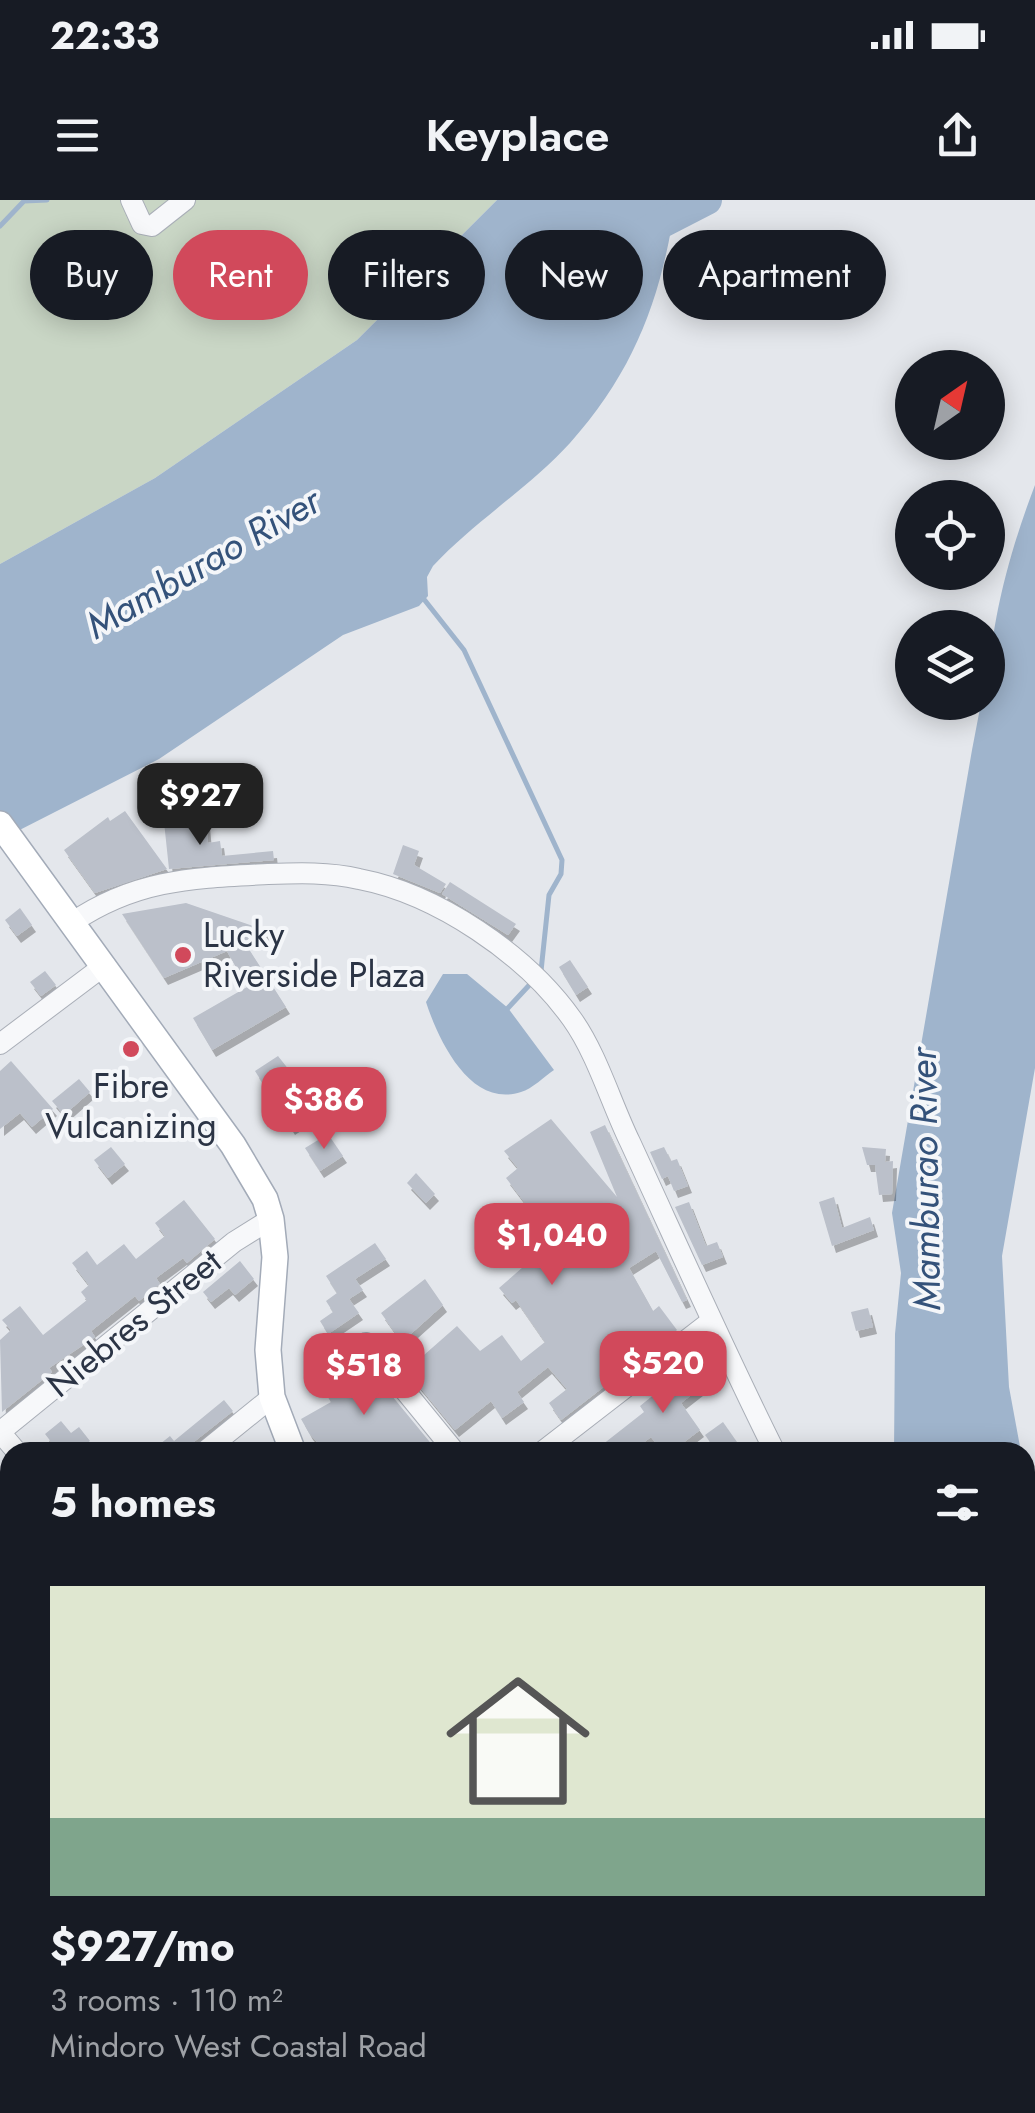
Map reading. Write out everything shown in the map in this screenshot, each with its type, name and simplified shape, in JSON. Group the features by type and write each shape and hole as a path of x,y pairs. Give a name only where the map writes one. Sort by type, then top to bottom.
{"main road":[{"path":"7,834 233,1145 265,1199 276,1257 268,1350 272,1397 289,1442"}],"street":[{"path":"131,200 142,224 152,226 185,200"},
{"path":"72,922 108,898 185,878 312,872 362,879 459,921 521,964 574,1021 710,1322 770,1442"},
{"path":"0,1044 105,965"},
{"name":"Niebres Street","path":"0,1432 234,1242 271,1219"},
{"path":"555,1442 710,1322"},
{"path":"366,1344 447,1442"},
{"path":"216,1442 272,1397"}],"green space":[{"path":"0,200 497,200 467,230 328,230 328,320 377,320 357,340 155,478 0,564"}],"water":[{"name":"Mamburao River","path":"497,200 676,200 671,230 663,230 663,268 654,299 629,359 593,415 554,459 433,566 427,577 428,596 419,606 343,635 159,759 0,840 0,564 155,478 357,340 377,320 485,320 485,230 467,230"},
{"name":"Mamburao River","path":"1035,485 1035,1068 1002,1256 1009,1387 1019,1442 894,1442 895,1334 901,1273 892,1213 978,720 1005,720 1005,610 998,610"},
{"path":"443,974 467,974 508,1008 554,1070 521,1092 503,1095 472,1081 448,1051 426,1002"}],"building":[{"path":"125,811 167,869 95,893 64,850 108,817 110,821"},
{"path":"206,821 208,843 220,841 222,856 273,851 274,860 169,869 164,822"},
{"path":"403,845 419,851 414,865 446,884 440,893 393,874"},
{"path":"450,882 516,924 508,935 442,894"},
{"path":"186,903 271,932 245,943 286,1007 212,1050 193,1018 247,987 227,951 164,978 122,914"},
{"path":"20,908 32,925 17,936 5,920"},
{"path":"570,960 588,987 576,995 559,967"},
{"path":"45,971 56,985 41,996 30,982"},
{"path":"278,1056 320,1109 291,1128 255,1071"},
{"path":"11,1061 53,1109 32,1127 20,1113 0,1129 0,1071"},
{"path":"79,1079 90,1092 64,1115 52,1101"},
{"path":"551,1119 617,1197 590,1132 605,1125 687,1300 682,1302 656,1251 629,1268 653,1311 659,1306 677,1330 561,1420 549,1403 567,1389 548,1367 517,1392 524,1402 502,1418 491,1401 455,1430 396,1358 399,1355 393,1348 402,1342 381,1313 425,1279 443,1305 404,1340 408,1337 424,1355 457,1326 480,1351 502,1335 521,1361 545,1342 516,1300 512,1303 499,1288 523,1267 497,1235 529,1208 506,1178 518,1168 504,1151"},
{"path":"328,1134 343,1156 320,1171 305,1148"},
{"path":"111,1147 125,1164 108,1178 94,1160"},
{"path":"664,1147 671,1161 677,1159 688,1186 674,1191 668,1176 662,1179 650,1152"},
{"path":"862,1147 886,1149 885,1162 893,1161 892,1194 879,1195 875,1165 867,1165"},
{"path":"416,1173 435,1194 426,1203 407,1183"},
{"path":"834,1197 842,1228 870,1217 874,1230 832,1246 819,1202"},
{"path":"184,1200 215,1239 187,1263 183,1258 156,1278 160,1284 139,1301 135,1296 91,1331 95,1337 49,1368 52,1372 2,1412 0,1340 11,1330 2,1320 20,1306 43,1335 87,1300 81,1292 89,1285 72,1263 87,1251 97,1265 124,1244 136,1259 165,1236 155,1223"},
{"path":"689,1202 706,1246 717,1242 723,1257 702,1265 675,1207"},
{"path":"375,1243 386,1259 355,1279 363,1290 349,1299 359,1313 328,1334 320,1321 333,1312 326,1301 337,1293 326,1276"},
{"path":"240,1261 254,1279 235,1295 229,1288 211,1302 203,1292"},
{"path":"868,1308 873,1327 856,1331 851,1312"},
{"path":"698,1359 713,1378 681,1403 700,1430 684,1442 655,1442 651,1437 644,1442 606,1442 644,1412 640,1406"},
{"path":"365,1363 430,1442 317,1442 301,1419 331,1402 321,1385"},
{"path":"224,1400 233,1411 195,1442 162,1442 170,1436 174,1441"},
{"path":"61,1421 71,1433 79,1427 90,1441 51,1442 45,1434"},
{"path":"723,1422 737,1442 710,1442 705,1435"}],"waterway":[{"path":"0,226 24,201 47,200"},
{"path":"643,233 707,200"},
{"path":"423,598 464,650 562,860 561,874 549,895 541,971"},
{"path":"508,1008 534,980"}],"place":[{"name":"Lucky Riverside Plaza","path":"183,955"},
{"name":"Fibre Vulcanizing","path":"131,1049"}]}
